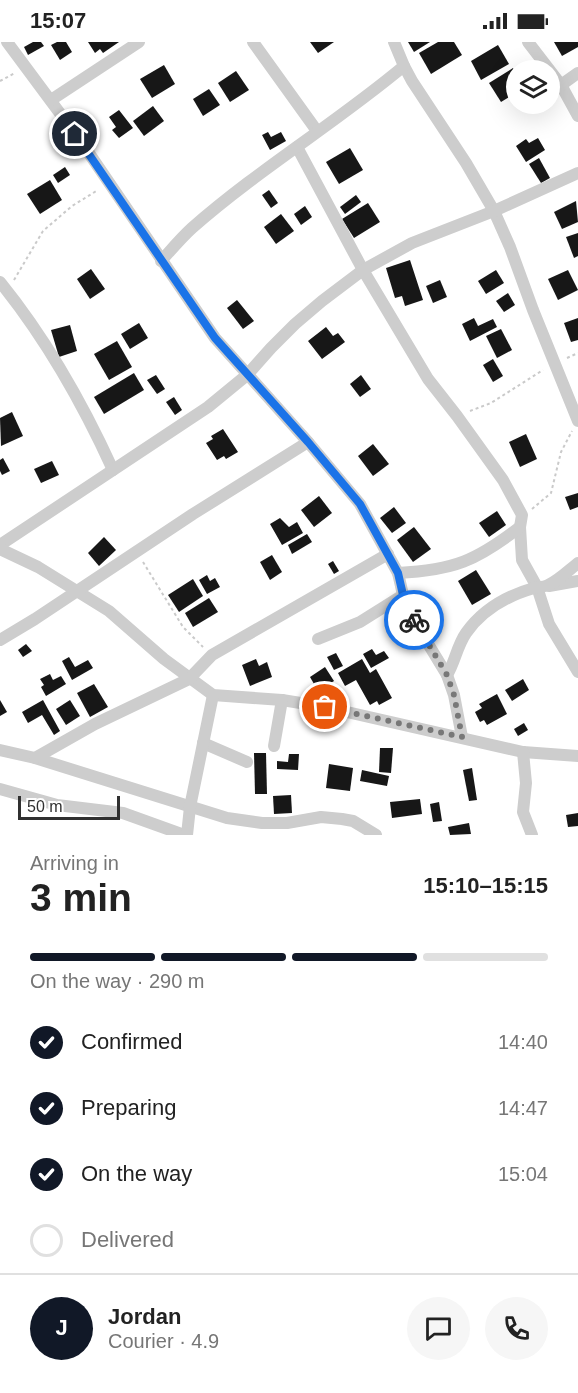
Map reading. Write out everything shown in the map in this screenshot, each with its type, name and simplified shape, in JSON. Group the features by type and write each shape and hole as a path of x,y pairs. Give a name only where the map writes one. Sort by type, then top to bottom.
{"street":[{"path":"7,42 110,183 215,338 360,504 398,573 403,595 413,619 447,675 454,695 462,737"},
{"path":"51,100 139,42"},
{"path":"253,42 317,131"},
{"path":"394,42 404,66 494,211 578,421"},
{"path":"528,42 561,85 578,116"},
{"path":"161,261 192,228 404,66"},
{"path":"561,85 578,73"},
{"path":"297,147 363,270 428,379 503,480 521,521 522,560 542,586 549,624 578,672"},
{"path":"578,172 494,211 412,243 363,270 295,324 247,375 208,407 0,547 38,567 109,611 189,680 213,695 282,700 325,707 523,752 578,756"},
{"path":"4,287 49,348 74,389 113,470"},
{"path":"0,640 308,442"},
{"path":"398,573 457,565 485,553 521,521"},
{"path":"35,758 102,720 189,680 212,656 388,554"},
{"path":"542,586 578,563"},
{"path":"447,675 466,633 492,606 511,596 542,586 578,581"},
{"path":"318,639 360,622 403,595"},
{"path":"0,789 57,805 123,813 185,835 213,695"},
{"path":"274,746 282,700"},
{"path":"203,743 247,762"},
{"path":"0,750 35,758 227,818 262,823 287,823 321,817 342,819 353,821 376,835"},
{"path":"523,752 526,783 523,812 532,835"}],"path":[{"path":"0,81 26,68"},
{"path":"4,287 43,231 72,206 110,183"},
{"path":"457,416 491,403 554,363"},
{"path":"521,521 550,494 561,452 578,421"},
{"path":"137,552 183,627 212,656"}],"building":[{"path":"33,42 41,42 44,46 28,55 24,47"},
{"path":"66,42 72,52 60,60 51,45"},
{"path":"88,42 119,42 103,53 100,49 95,53"},
{"path":"310,42 334,42 318,53"},
{"path":"408,42 430,42 414,52"},
{"path":"438,42 454,42 462,55 431,74 419,53"},
{"path":"554,42 578,42 578,47 562,56"},
{"path":"498,45 507,60 506,66 481,80 471,61"},
{"path":"164,65 175,84 152,98 140,79"},
{"path":"236,71 249,90 230,102 218,83"},
{"path":"506,72 506,99 501,102 489,83"},
{"path":"209,89 220,105 203,116 193,99"},
{"path":"153,106 164,121 144,136 133,121"},
{"path":"119,110 133,128 119,138 112,130 116,127 109,117"},
{"path":"268,132 271,137 281,132 286,141 270,150 262,135"},
{"path":"538,138 545,150 526,162 516,146 526,139 529,143"},
{"path":"350,148 363,170 339,184 326,162"},
{"path":"539,158 550,178 541,183 529,164"},
{"path":"65,167 70,175 58,183 53,175"},
{"path":"50,180 62,200 40,214 27,194"},
{"path":"269,190 278,203 271,208 262,195"},
{"path":"356,195 361,202 345,214 340,207"},
{"path":"576,201 578,222 562,229 554,212"},
{"path":"368,203 380,222 354,238 342,219"},
{"path":"305,206 312,217 301,225 294,214"},
{"path":"281,214 294,231 276,244 264,227"},
{"path":"578,233 578,256 574,258 566,237"},
{"path":"410,260 423,300 405,306 402,296 395,298 386,268"},
{"path":"91,269 105,289 90,299 77,279"},
{"path":"496,270 504,283 486,294 478,281"},
{"path":"568,270 578,290 558,300 548,279"},
{"path":"440,280 447,297 433,303 426,286"},
{"path":"508,293 515,305 504,312 496,301"},
{"path":"237,300 254,321 243,329 227,308"},
{"path":"474,318 478,326 493,319 497,327 470,341 462,324"},
{"path":"578,318 578,340 571,342 564,323"},
{"path":"139,323 148,338 130,349 121,334"},
{"path":"70,325 77,351 59,357 51,330"},
{"path":"326,327 333,336 338,333 345,342 322,359 308,341"},
{"path":"501,329 512,350 497,358 486,336"},
{"path":"117,341 132,367 109,380 94,354"},
{"path":"493,359 503,376 493,382 483,365"},
{"path":"134,373 144,390 104,414 94,397"},
{"path":"156,375 165,389 157,394 147,380"},
{"path":"361,375 371,389 360,397 350,384"},
{"path":"174,397 182,410 175,415 166,402"},
{"path":"12,412 23,436 1,446 0,418"},
{"path":"223,429 238,452 226,459 224,456 217,460 206,443 213,439 211,436"},
{"path":"526,434 537,459 520,467 509,442"},
{"path":"373,444 389,464 373,476 358,456"},
{"path":"3,458 10,471 2,475 0,460"},
{"path":"52,461 59,475 41,483 34,469"},
{"path":"578,493 578,507 570,510 565,497"},
{"path":"319,496 332,513 314,527 301,510"},
{"path":"394,507 406,523 392,533 380,518"},
{"path":"497,511 506,525 489,537 479,523"},
{"path":"280,518 289,527 297,522 303,533 282,545 270,524"},
{"path":"414,527 431,549 413,562 397,540"},
{"path":"307,534 312,542 292,554 288,545"},
{"path":"104,537 116,550 99,566 88,553"},
{"path":"272,555 282,572 270,580 260,562"},
{"path":"333,561 339,571 334,574 328,564"},
{"path":"476,570 491,594 472,605 458,581"},
{"path":"207,575 210,581 215,578 220,587 207,594 199,580"},
{"path":"193,579 203,596 179,612 168,595"},
{"path":"209,598 218,612 193,627 185,613"},
{"path":"26,644 32,651 23,657 18,650"},
{"path":"372,649 376,655 384,651 389,658 371,668 363,654"},
{"path":"336,653 343,666 334,670 327,657"},
{"path":"69,657 75,667 88,660 93,668 72,680 62,661"},
{"path":"256,659 259,666 267,662 272,677 250,686 242,665"},
{"path":"362,659 370,673 376,669 392,698 379,705 377,701 370,705 356,680 345,686 338,673"},
{"path":"325,667 334,681 318,691 310,677"},
{"path":"50,674 53,680 61,676 66,684 46,696 40,679"},
{"path":"523,679 529,690 512,701 505,690"},
{"path":"94,684 108,707 90,717 77,693"},
{"path":"497,694 507,714 487,725 484,720 480,722 475,712 482,708 479,704"},
{"path":"0,700 7,712 0,716"},
{"path":"43,700 60,731 54,735 42,715 28,723 22,712"},
{"path":"70,700 80,716 66,725 56,709"},
{"path":"524,723 528,730 518,736 514,729"},
{"path":"380,748 393,748 391,773 379,772"},
{"path":"254,753 266,753 267,794 255,794"},
{"path":"289,754 299,754 298,770 277,769 277,761 288,762"},
{"path":"329,764 353,768 350,791 326,788"},
{"path":"472,768 477,800 469,801 463,770"},
{"path":"362,770 389,776 387,786 360,781"},
{"path":"291,795 292,813 274,814 273,796"},
{"path":"420,799 422,814 392,818 390,802"},
{"path":"439,802 442,821 433,822 430,804"},
{"path":"578,813 578,826 568,827 566,815"},
{"path":"469,823 471,834 450,835 448,827"}],"way so far":[{"path":"325,707 462,737 454,695 447,675 414,620"}],"route":[{"path":"75,134 215,338 360,504 398,573 403,595 414,620"}]}
